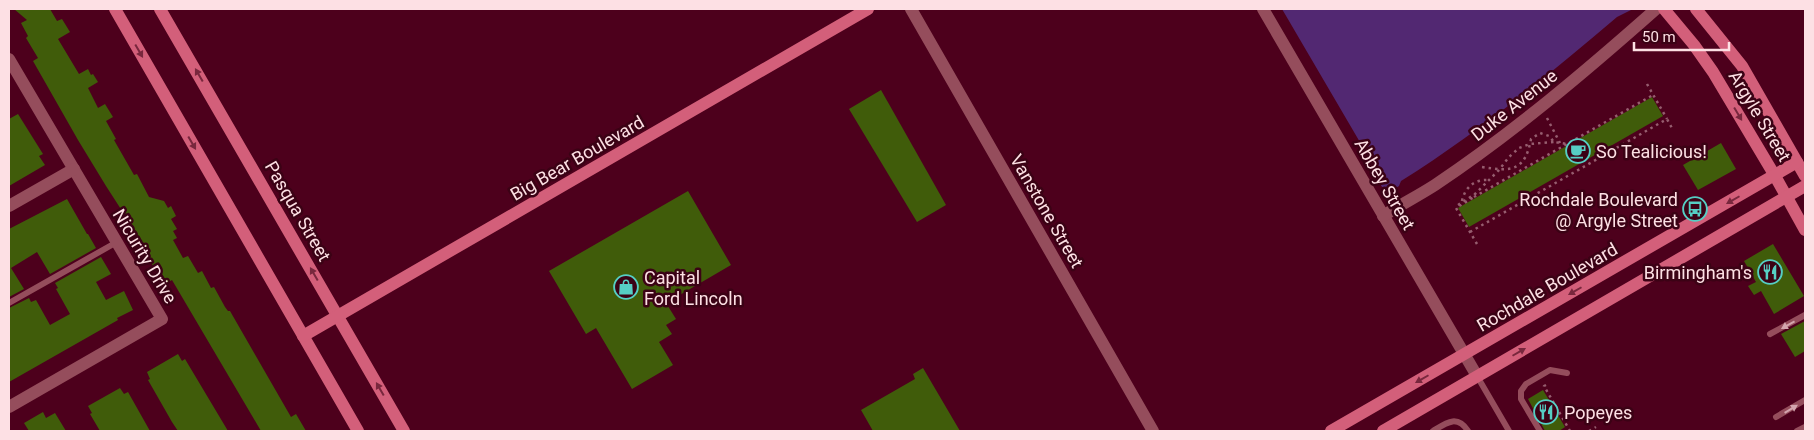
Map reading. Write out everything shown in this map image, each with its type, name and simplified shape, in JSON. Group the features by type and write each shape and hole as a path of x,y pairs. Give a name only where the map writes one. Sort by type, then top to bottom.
{"street":[{"path":"115,9 358,431"},
{"name":"Pasqua Street","path":"160,9 404,431"},
{"name":"Big Bear Boulevard","path":"303,336 868,9"},
{"name":"Vanstone Street","path":"911,9 1153,431"},
{"name":"Abbey Street","path":"1263,9 1477,376"},
{"name":"Duke Avenue","path":"1383,216 1468,162 1575,79 1656,9"},
{"name":"Argyle Street","path":"1664,9 1694,45 1713,72 1805,230"},
{"name":"Argyle Street","path":"1696,9 1742,66 1801,160 1805,176"},
{"name":"Nicurity Drive","path":"9,59 162,319 9,408"},
{"name":"Rochdale Boulevard","path":"1331,431 1801,160"},
{"path":"9,206 74,169"},
{"path":"1384,431 1805,186"}],"lane":[{"path":"9,303 117,242"},
{"path":"1770,334 1805,315"},
{"path":"1540,431 1521,399 1521,391 1526,384 1550,370 1567,373"},
{"path":"1477,376 1509,431"},
{"path":"1776,418 1805,400"},
{"path":"1433,431 1448,422 1457,421 1464,425 1468,431"},
{"path":"1797,431 1805,427"}],"path":[{"path":"1646,84 1673,130"},
{"path":"1456,208 1462,201 1520,171 1653,95"},
{"path":"1546,118 1560,143"},
{"path":"1470,232 1666,119"},
{"path":"1482,167 1499,170 1518,166 1528,155 1530,139 1540,133 1549,136 1554,142"},
{"path":"1456,208 1490,180 1519,148 1530,144 1554,142 1567,144"},
{"path":"1518,166 1520,171"},
{"path":"1462,201 1464,192 1474,182 1490,180"},
{"path":"1456,208 1477,244"},
{"path":"1551,382 1544,386 1569,430 1563,431"},
{"path":"1589,431 1596,427"}],"shaded area":[{"path":"1282,9 1633,9 1617,17 1512,103 1457,144 1401,181 1399,186 1394,189 1382,187 1379,182 1378,173"}],"building":[{"path":"14,9 50,9 57,21 62,19 70,32 58,39 79,74 88,69 98,82 88,88 98,108 105,104 113,117 106,121 116,139 114,140 134,175 137,174 149,197 164,201 168,208 171,206 176,216 171,219 177,229 173,231 177,238 173,240 183,258 188,256 198,273 202,271 211,288 214,287 225,307 230,311 291,417 296,414 306,431 261,431 172,280 167,283 159,269 156,271 126,217 78,140 33,61 38,58 26,38 28,36 21,23 27,20"},
{"path":"881,90 946,205 917,222 849,109"},
{"path":"1652,97 1663,116 1469,227 1458,208"},
{"path":"18,114 43,154 39,156 45,165 9,186 9,119"},
{"path":"1721,143 1736,169 1698,190 1683,165"},
{"name":"Capital Ford Lincoln","path":"688,191 731,265 666,303 676,319 666,325 672,334 659,342 673,365 632,389 596,328 586,334 549,271"},
{"path":"67,199 96,248 50,274 37,252 11,268 24,289 9,297 9,229"},
{"name":"Birmingham's","path":"1773,244 1804,296 1774,314 1761,291 1754,295 1748,286 1756,282 1744,261"},
{"path":"101,257 111,274 96,282 106,300 124,291 133,310 9,382 9,308 29,298 31,302 36,300 50,325 70,314 56,289 58,288 55,283"},
{"path":"1805,321 1805,351 1795,357 1781,334"},
{"path":"178,354 182,361 185,359 228,431 178,431 172,422 148,380 150,379 147,372"},
{"path":"923,368 960,431 873,431 861,410 915,379 913,374"},
{"path":"120,388 124,394 128,392 150,431 100,431 90,414 92,413 88,406"},
{"name":"Popeyes","path":"1543,390 1565,427 1559,431 1545,431 1528,399"},
{"path":"43,412 46,418 55,413 66,431 29,431 24,423"}],"place":[{"name":"So Tealicious!","path":"1578,151"},
{"name":"Rochdale Boulevard @ Argyle Street","path":"1695,209"},
{"name":"Birmingham's","path":"1770,272"},
{"name":"Capital Ford Lincoln","path":"626,287"},
{"name":"Popeyes","path":"1546,412"}]}
